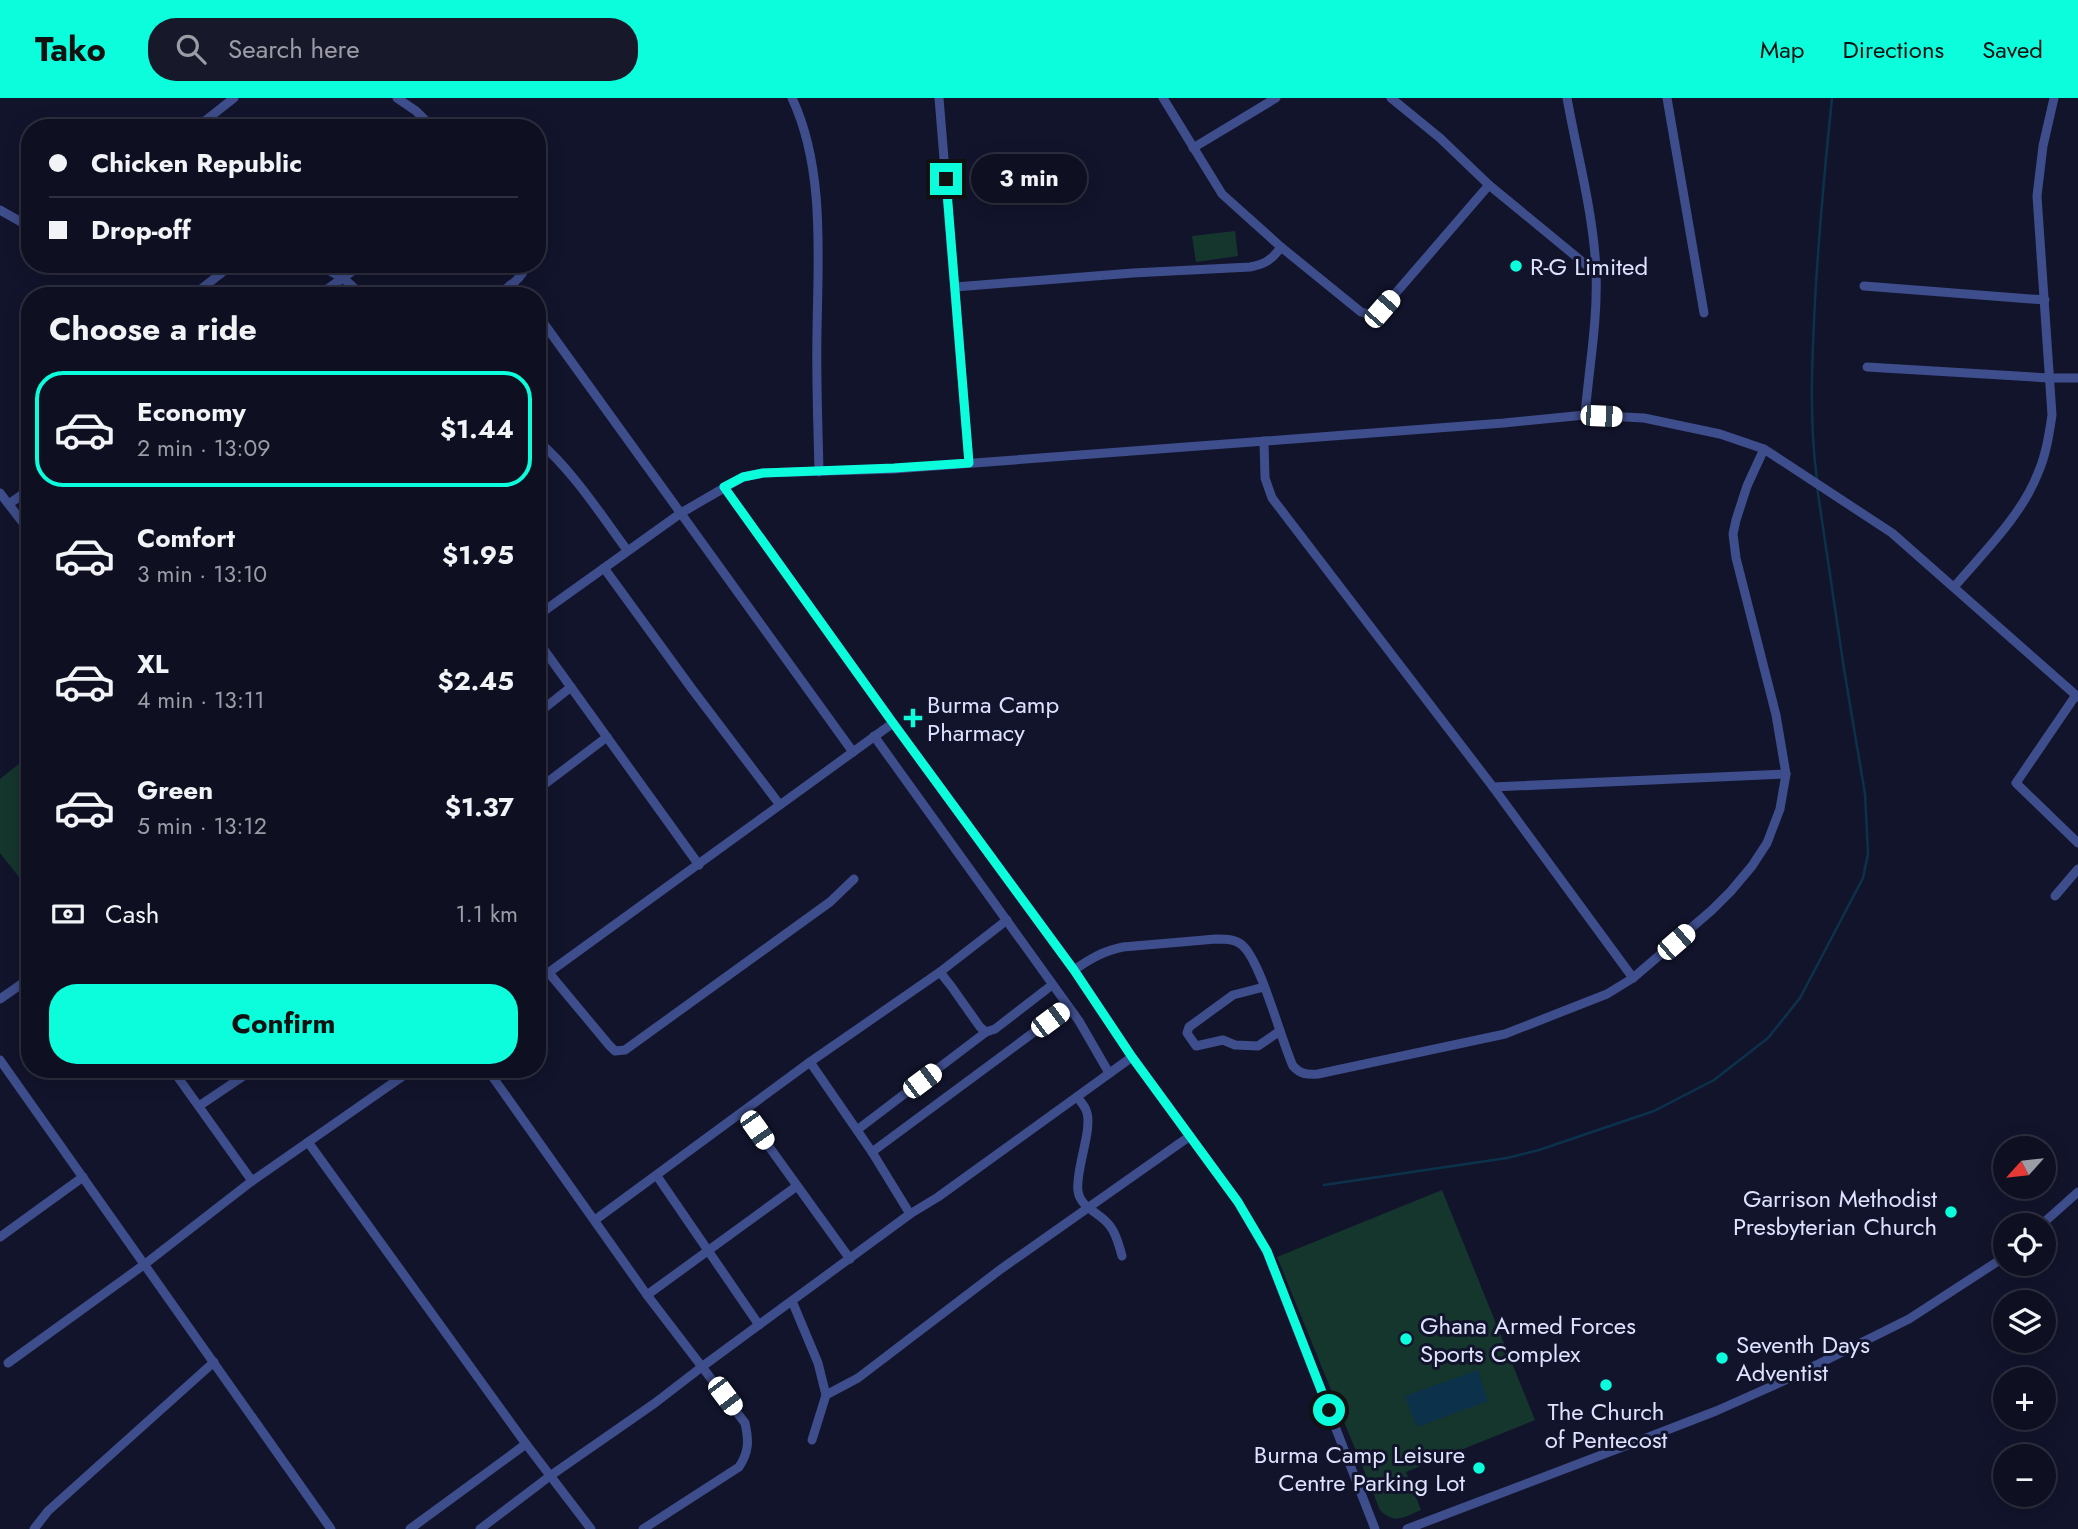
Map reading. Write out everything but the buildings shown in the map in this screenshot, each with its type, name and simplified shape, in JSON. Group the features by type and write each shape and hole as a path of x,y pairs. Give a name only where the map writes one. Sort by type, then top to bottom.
{"street":[{"path":"207,119 234,98"},
{"path":"397,98 424,119"},
{"path":"792,98 803,124 815,177 820,472"},
{"path":"939,98 969,463"},
{"path":"1164,98 1222,194 1281,247 1361,312 1369,315 1382,309 1489,185"},
{"path":"1193,148 1276,98"},
{"path":"1391,98 1440,138 1489,185 1596,273"},
{"path":"1567,98 1594,240 1596,273 1585,415"},
{"path":"1667,98 1704,313"},
{"path":"1670,113 1677,98"},
{"path":"1954,587 2010,523 2038,475 2047,447 2052,415 2036,196 2043,146 2054,98"},
{"path":"0,210 21,222"},
{"path":"956,287 1250,267 1263,265 1273,258 1281,247"},
{"path":"204,287 221,273"},
{"path":"333,273 355,287"},
{"path":"330,287 349,273"},
{"path":"507,287 523,273"},
{"path":"1864,286 2045,300"},
{"path":"546,326 853,752"},
{"path":"1867,366 2049,379 2078,378"},
{"path":"546,610 681,513 743,477 763,473 969,463 1585,415 1644,418 1720,434 1764,449 1892,533 2077,696 2016,783 2078,842"},
{"path":"1264,441 1265,478 1272,498 1493,787 1633,978"},
{"path":"546,448 586,494 627,550"},
{"path":"1074,970 1108,950 1123,947 1230,939 1241,944 1249,953 1289,1056 1298,1072 1307,1075 1504,1034 1607,994 1633,978 1731,891 1767,843 1780,809 1786,774 1776,715 1736,558 1733,534 1747,486 1764,449"},
{"path":"724,487 1074,970 1132,1057 1238,1202 1267,1251 1375,1529"},
{"path":"0,493 21,520"},
{"path":"9,504 21,495"},
{"path":"604,568 780,804"},
{"path":"546,652 699,864"},
{"path":"546,707 571,687"},
{"path":"546,974 893,723"},
{"path":"874,736 1079,1021 1109,1073"},
{"path":"546,783 607,737"},
{"path":"1493,787 1786,774"},
{"path":"2055,897 2078,869"},
{"path":"549,972 609,1045 615,1051 620,1051 830,902 855,878"},
{"path":"595,1220 810,1062 940,972 1007,920"},
{"path":"940,972 986,1032"},
{"path":"0,999 21,984"},
{"path":"857,1130 1052,985"},
{"path":"1264,987 1227,998 1189,1027 1187,1033 1196,1046 1223,1040 1252,1047 1258,1046 1280,1031"},
{"path":"872,1152 1068,1007"},
{"path":"480,1529 910,1214 938,1197 1132,1057"},
{"path":"0,1060 331,1529"},
{"path":"810,1062 872,1152 910,1214"},
{"path":"179,1078 252,1181"},
{"path":"200,1106 241,1078"},
{"path":"8,1363 145,1264 252,1181 400,1078"},
{"path":"493,1078 647,1295 745,1423 749,1440 746,1457 739,1467 643,1529"},
{"path":"1077,1097 1088,1114 1077,1188 1079,1198 1111,1226 1122,1256"},
{"path":"744,1112 850,1259"},
{"path":"826,1395 858,1378 1001,1269 1190,1136"},
{"path":"308,1142 526,1444 591,1529"},
{"path":"657,1176 759,1325"},
{"path":"0,1237 83,1177"},
{"path":"647,1295 797,1186"},
{"path":"2054,1213 2078,1192"},
{"path":"1407,1529 1716,1411 1909,1319 1993,1264"},
{"path":"792,1301 818,1363 826,1395 813,1440"},
{"path":"34,1529 48,1511 214,1362"},
{"path":"410,1529 526,1444"}],"green space":[{"path":"1235,231 1238,256 1196,262 1192,236"},
{"path":"21,762 21,880 0,853 0,779"},
{"name":"Ghana Armed Forces Sports Complex","path":"1442,1190 1535,1420 1406,1472 1421,1510 1395,1518 1380,1510 1277,1257"}],"water":[{"path":"1478,1370 1488,1401 1417,1427 1405,1396"}],"waterway":[{"path":"1817,480 1812,413 1813,345 1820,224 1832,98"},
{"path":"1324,1185 1507,1158 1539,1150 1654,1111 1714,1080 1768,1038 1800,998 1863,878 1868,854 1865,794 1817,487"}],"place":[{"name":"R-G Limited","path":"1516,266"},
{"name":"Burma Camp Pharmacy","path":"913,718"},
{"name":"Garrison Methodist Presbyterian Church","path":"1951,1212"},
{"name":"Ghana Armed Forces Sports Complex","path":"1406,1339"},
{"name":"Seventh Days Adventist","path":"1722,1358"},
{"name":"The Church of Pentecost","path":"1606,1385"},
{"name":"Burma Camp Leisure Centre Parking Lot","path":"1479,1468"}],"route":[{"path":"946,179 969,463 763,473 743,477 724,487 1074,970 1132,1057 1238,1202 1267,1251 1329,1410"}]}
